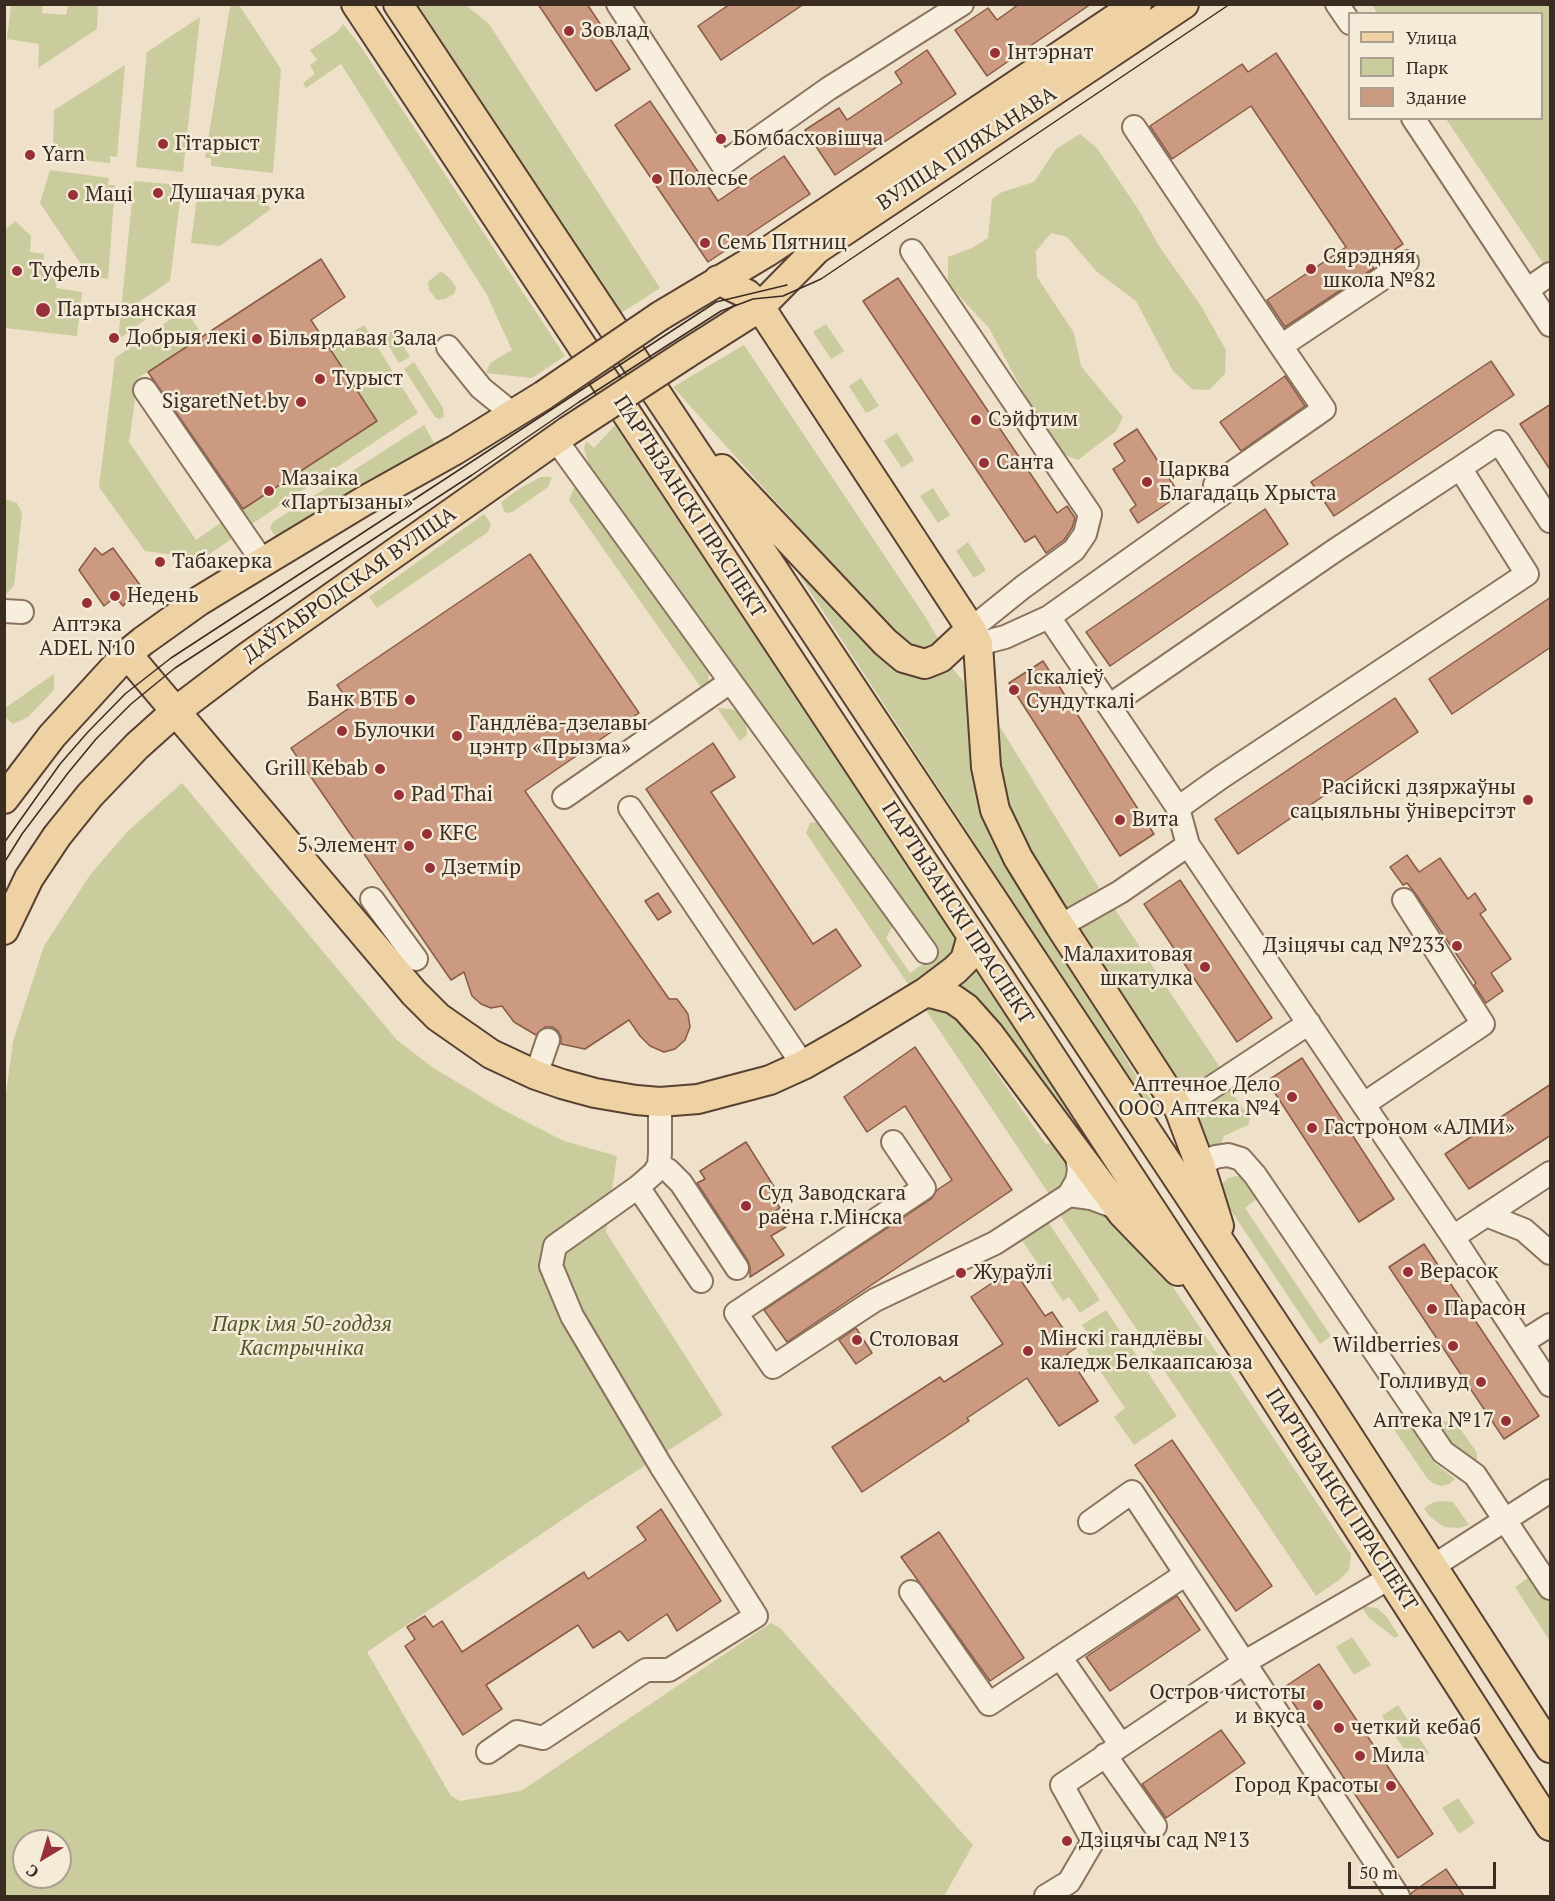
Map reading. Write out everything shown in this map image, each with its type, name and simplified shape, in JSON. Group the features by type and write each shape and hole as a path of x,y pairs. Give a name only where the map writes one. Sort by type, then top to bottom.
{"main road":[{"name":"ПАРТЫЗАНСКІ ПРАСПЕКТ","path":"356,4 972,936 1551,1826"},
{"name":"ПАРТЫЗАНСКІ ПРАСПЕКТ","path":"398,4 1325,1400 1551,1748"},
{"name":"ВУЛІЦА ПЛЯХАНАВА","path":"718,280 767,252 1137,4"},
{"name":"ВУЛІЦА ПЛЯХАНАВА","path":"760,307 817,249 1184,4"},
{"path":"5,798 52,736 127,654 199,601 544,395 660,316 718,280 747,294 760,307 975,637 986,767 995,810 1018,858 1179,1109 1200,1165 1229,1257"},
{"name":"ДАЎГАБРОДСКАЯ ВУЛІЦА","path":"4,930 14,891 29,878 57,836 90,795 137,746 176,711 250,655 562,435 760,307"},
{"path":"668,412 885,642 904,658 925,664 940,658 975,637"},
{"path":"513,414 562,435"},
{"path":"127,654 176,711 415,960 438,1017 491,1053 536,1075 595,1093 660,1102 698,1099 770,1080 803,1065 926,992 965,960 972,936"},
{"path":"926,992 953,999 966,1008 990,1035 1118,1208 1161,1255 1211,1301"},
{"path":"1391,1577 1432,1567"}],"street":[{"path":"618,4 722,164 828,89 962,4"},
{"path":"1337,4 1348,20"},
{"path":"1414,120 1551,325"},
{"path":"975,637 1005,637 1050,616 1222,495 1215,485 1324,409 1134,127"},
{"path":"912,251 1090,514 1085,534 1074,550 1023,587 975,637"},
{"path":"1281,346 1407,262"},
{"path":"1527,290 1551,274"},
{"path":"448,347 481,388 513,414"},
{"path":"145,390 263,562"},
{"path":"562,435 730,682 926,952"},
{"path":"1109,706 1334,551 1499,442 1551,521"},
{"path":"1178,808 1527,574 1460,468"},
{"path":"1050,616 1178,808 1188,844 1454,1237 1551,1385"},
{"path":"564,797 730,682"},
{"path":"630,808 803,1065"},
{"path":"1060,926 1120,892 1188,844"},
{"path":"372,899 415,960"},
{"path":"1364,1104 1483,1024 1404,900"},
{"path":"1179,1109 1309,1023"},
{"path":"536,1075 548,1040"},
{"path":"488,1752 517,1732 543,1738 646,1670 669,1670 756,1616 664,1472 572,1316 551,1266 555,1246 654,1173 659,1165 660,1102"},
{"path":"893,1142 924,1188 736,1313 773,1367 875,1300 995,1243 1069,1195 1077,1181 1079,1170 1077,1155"},
{"path":"1200,1165 1215,1157 1228,1155 1241,1159 1266,1192 1443,1452 1474,1475 1551,1588"},
{"path":"659,1165 668,1170 681,1183 736,1268"},
{"path":"1454,1237 1551,1173"},
{"path":"638,1187 701,1281"},
{"path":"1069,1195 1091,1198 1118,1208"},
{"path":"1486,1215 1524,1230 1551,1253"},
{"path":"1523,1342 1551,1325"},
{"path":"1432,1567 1551,1491"},
{"path":"1090,1522 1132,1492 1398,1896"},
{"path":"911,1592 989,1704 1186,1574"},
{"path":"1046,1896 1074,1889 1093,1841 1062,1785 1245,1662 1391,1577"},
{"path":"1060,1657 1155,1826"}],"green space":[{"path":"235,4 239,5 281,69 273,173 211,166 211,158 205,158 230,7"},
{"path":"7,5 43,5 42,13 66,15 68,5 96,5 98,8 97,29 38,68 39,44 7,39 11,6"},
{"path":"418,5 466,5 489,24 660,288 621,313"},
{"path":"1372,5 1550,5 1550,267 1547,269 1447,120 1543,120 1543,12 1376,12"},
{"path":"200,17 183,172 136,167 147,52"},
{"path":"343,24 359,44 565,356 532,378 486,373 490,363 512,350 487,295 341,64 306,88 303,83 315,74 310,65 317,60 310,50 337,32"},
{"path":"125,65 117,157 110,156 110,163 61,158 53,152 54,110"},
{"path":"1080,134 1097,148 1138,209 1159,246 1201,306 1226,350 1225,374 1209,390 1192,389 1173,371 1136,301 1096,271 1067,237 1051,233 1036,251 1037,277 1074,333 1081,366 1123,417 1116,431 1078,460 1057,452 989,328 948,284 948,257 972,248 988,238 992,199 1002,192 1034,182 1056,149"},
{"path":"50,170 109,178 108,185 115,185 108,279 89,276 40,203"},
{"path":"134,181 182,185 170,281 137,303 146,319 118,340"},
{"path":"207,189 260,195 271,209 220,246 191,243 197,197 206,197"},
{"path":"15,221 31,236 30,252 44,254 43,268 58,270 56,288 82,292 77,336 5,328 5,230"},
{"path":"440,272 444,273 456,287 455,293 445,299 437,300 429,290 428,282"},
{"path":"185,309 203,336 138,378 129,442 196,540 225,520 236,536 202,559 145,551 99,487 115,358"},
{"path":"826,324 844,351 831,359 813,332"},
{"path":"364,325 418,413 249,526 239,511 377,421 329,347"},
{"path":"393,330 410,357 399,363 383,337"},
{"path":"744,345 940,642 925,650 915,649 893,632 673,387"},
{"path":"414,362 443,408 444,417 439,419 435,417 404,369"},
{"path":"861,378 879,406 866,413 849,386"},
{"path":"424,425 434,443 276,537 270,528 273,522"},
{"path":"615,425 955,937 961,952 912,990 806,833 810,823 821,823 894,923 886,938 910,973 937,954 591,472 584,449 586,441 594,448"},
{"path":"897,433 914,460 902,468 884,441"},
{"path":"541,477 552,477 548,487 512,512 504,511 501,502"},
{"path":"574,488 582,493 709,671 708,684 702,689 569,500"},
{"path":"933,488 950,515 938,523 920,496"},
{"path":"4,499 17,503 22,513 14,586 5,595"},
{"path":"484,514 491,524 488,532 377,608 369,597"},
{"path":"968,542 986,570 974,578 956,551"},
{"path":"798,566 892,668 914,677 939,674 952,668 964,682 971,698 986,819 996,846 1160,1115 1157,1132 965,828 794,567"},
{"path":"54,674 54,690 28,717 13,724 5,717 5,708"},
{"path":"717,708 732,709 738,712 746,723 747,735 740,741"},
{"path":"994,717 1099,888 1061,914 1002,805"},
{"name":"Парк імя 50-годдзя Кастрычніка","path":"182,783 397,1040 432,1067 505,1111 564,1141 617,1156 606,1232 723,1415 587,1503 367,1652 451,1796 460,1801 521,1791 771,1623 780,1628 973,1845 944,1896 5,1896 4,1110 13,1041 44,946 90,875 128,831"},
{"path":"1112,905 1219,1066 1218,1073 1190,1093 1180,1092 1070,931"},
{"path":"972,965 1115,1181 947,987"},
{"path":"943,1006 953,1011 1046,1144 1055,1142 1065,1151 1071,1178 1058,1193 1049,1194 925,1009"},
{"path":"1228,1086 1250,1119 1248,1125 1224,1136 1219,1149 1202,1152 1192,1117 1201,1103"},
{"path":"1237,1176 1249,1181 1260,1196 1245,1208 1331,1336 1320,1344 1228,1206 1221,1191 1222,1184 1228,1178"},
{"path":"1067,1204 1099,1210 1130,1237 1167,1278 1351,1554 1349,1570 1316,1596 1057,1211"},
{"path":"1044,1216 1100,1300 1080,1313 1069,1297 1063,1301 1017,1233"},
{"path":"1106,1310 1177,1416 1134,1445 1114,1417 1125,1408 1086,1350 1095,1344 1082,1325"},
{"path":"1403,1415 1436,1464 1455,1479 1449,1484 1441,1486 1427,1478 1391,1425 1396,1416"},
{"path":"1439,1420 1457,1424 1477,1453 1477,1465 1453,1447 1438,1423"},
{"path":"1434,1502 1453,1502 1469,1525 1459,1528 1444,1527 1429,1516 1424,1508"},
{"path":"1533,1574 1550,1600 1550,1641 1515,1587"},
{"path":"1361,1606 1377,1608 1386,1616 1399,1636 1395,1638 1369,1618"},
{"path":"1352,1637 1371,1665 1354,1675 1336,1647"},
{"path":"1398,1705 1429,1753 1414,1764 1382,1716"},
{"path":"1458,1798 1475,1823 1459,1834 1442,1808"}],"building":[{"path":"538,4 587,4 630,69 596,91"},
{"path":"730,4 804,4 721,60 698,26"},
{"name":"Інтэрнат","path":"1019,4 1091,4 987,76 955,30 988,8 997,20"},
{"path":"927,50 956,94 835,175 805,130 839,108 847,120 902,83 895,72"},
{"path":"1276,53 1403,244 1371,265 1374,268 1285,327 1267,300 1346,247 1251,106 1172,159 1150,126 1242,64 1248,72"},
{"path":"650,101 718,201 784,156 810,194 708,262 615,125"},
{"path":"321,259 345,297 311,320 377,421 243,509 148,372"},
{"path":"898,278 1057,513 1067,506 1075,518 1064,540 1046,553 1035,536 1025,542 863,301"},
{"path":"1491,361 1514,395 1334,516 1311,482"},
{"path":"1285,376 1305,406 1241,451 1220,422"},
{"path":"1551,404 1551,471 1520,424"},
{"name":"Царква Благадаць Хрыста","path":"1137,429 1180,495 1138,523 1130,510 1136,505 1113,469 1125,461 1114,444"},
{"path":"1265,509 1288,544 1110,666 1086,632"},
{"path":"95,548 102,555 113,548 140,585 123,606 115,597 104,606 79,570"},
{"name":"Гандлёва-дзелавы цэнтр «Прызма»","path":"530,554 639,713 525,791 669,999 677,999 688,1014 690,1027 685,1040 675,1049 664,1052 650,1046 629,1020 585,1049 561,1044 561,1037 553,1027 545,1027 536,1035 514,1022 502,1006 491,1008 481,1004 472,996 464,972 451,980 291,748 352,706 337,685"},
{"path":"1551,597 1551,647 1452,714 1429,679"},
{"path":"1043,661 1154,834 1120,856 1009,683"},
{"path":"1395,698 1418,732 1238,854 1215,819"},
{"path":"713,743 735,777 711,792 813,944 836,929 861,966 795,1010 646,789"},
{"path":"1407,855 1419,872 1440,858 1468,899 1475,893 1486,910 1480,914 1511,959 1491,973 1503,991 1486,1003 1474,985 1476,983 1415,893 1407,883 1403,885 1390,867"},
{"path":"1180,880 1272,1018 1237,1042 1144,904"},
{"path":"658,893 671,912 658,920 645,901"},
{"path":"915,1047 1012,1190 787,1342 764,1310 931,1199 937,1190 952,1180 905,1106 867,1132 844,1097"},
{"path":"1302,1058 1394,1199 1359,1222 1267,1081"},
{"path":"1551,1084 1551,1135 1469,1189 1445,1154"},
{"path":"746,1142 778,1193 773,1196 780,1208 775,1211 786,1227 771,1236 784,1255 750,1277 748,1261 697,1183 705,1179 700,1171"},
{"path":"1424,1244 1539,1416 1504,1439 1389,1267"},
{"path":"1013,1269 1045,1316 1052,1312 1076,1348 1067,1354 1098,1401 1059,1426 1027,1378 967,1418 969,1421 862,1492 832,1447 940,1377 944,1382 1003,1344 971,1297"},
{"path":"856,1328 872,1353 856,1364 839,1340"},
{"path":"1172,1440 1272,1586 1236,1611 1135,1465"},
{"path":"661,1509 721,1601 677,1631 667,1614 628,1641 620,1631 593,1648 578,1625 486,1685 502,1709 463,1735 405,1646 415,1639 407,1627 425,1616 433,1627 442,1621 462,1652 584,1572 588,1579 646,1540 637,1527"},
{"path":"939,1532 1024,1658 990,1681 901,1557"},
{"path":"1177,1596 1200,1630 1110,1691 1086,1657"},
{"path":"1319,1664 1433,1834 1398,1858 1283,1688"},
{"path":"1221,1730 1245,1763 1166,1818 1142,1784"},
{"path":"1446,1869 1464,1896 1411,1896 1411,1893"}],"tram line":[{"path":"4,863 22,834 96,739 131,704 175,668 721,311 753,299 783,296 821,279 1230,4"},
{"path":"4,843 60,764 87,733 125,694 171,658 716,302 787,285"}],"place":[{"name":"Зовлад","path":"569,31"},
{"name":"Інтэрнат","path":"995,53"},
{"name":"Бомбасховішча","path":"721,139"},
{"name":"Гітарыст","path":"163,144"},
{"name":"Yarn","path":"30,155"},
{"name":"Полесье","path":"657,179"},
{"name":"Душачая рука","path":"158,193"},
{"name":"Маці","path":"73,195"},
{"name":"Семь Пятниц","path":"705,243"},
{"name":"Сярэдняя школа №82","path":"1311,269"},
{"name":"Туфель","path":"17,271"},
{"name":"Партызанская","path":"43,310"},
{"name":"Добрыя лекі","path":"114,338"},
{"name":"Більярдавая Зала","path":"257,339"},
{"name":"Турыст","path":"320,379"},
{"name":"SigaretNet.by","path":"301,402"},
{"name":"Сэйфтим","path":"976,420"},
{"name":"Санта","path":"984,463"},
{"name":"Царква Благадаць Хрыста","path":"1147,482"},
{"name":"Мазаіка «Партызаны»","path":"269,491"},
{"name":"Табакерка","path":"160,562"},
{"name":"Недень","path":"115,596"},
{"name":"Аптэка ADEL N10","path":"87,603"},
{"name":"Іскаліеў Сундуткалі","path":"1014,690"},
{"name":"Банк ВТБ","path":"410,700"},
{"name":"Булочки","path":"342,731"},
{"name":"Гандлёва-дзелавы цэнтр «Прызма»","path":"457,736"},
{"name":"Grill Kebab","path":"380,769"},
{"name":"Pad Thai","path":"399,795"},
{"name":"Расійскі дзяржаўны сацыяльны ўніверсітэт","path":"1528,800"},
{"name":"Вита","path":"1120,820"},
{"name":"KFC","path":"427,834"},
{"name":"5 Элемент","path":"409,846"},
{"name":"Дзетмір","path":"430,868"},
{"name":"Дзіцячы сад №233","path":"1457,946"},
{"name":"Малахитовая шкатулка","path":"1205,967"},
{"name":"Аптечное Дело ООО Аптека №4","path":"1292,1097"},
{"name":"Гастроном «АЛМИ»","path":"1312,1128"},
{"name":"Суд Заводскага раёна г.Мінска","path":"746,1206"},
{"name":"Верасок","path":"1408,1272"},
{"name":"Жураўлі","path":"961,1273"},
{"name":"Парасон","path":"1432,1309"},
{"name":"Столовая","path":"857,1340"},
{"name":"Wildberries","path":"1453,1346"},
{"name":"Мінскі гандлёвы каледж Белкаапсаюза","path":"1028,1351"},
{"name":"Голливуд","path":"1481,1382"},
{"name":"Аптека №17","path":"1506,1421"},
{"name":"Остров чистоты и вкуса","path":"1318,1705"},
{"name":"четкий кебаб","path":"1339,1728"},
{"name":"Мила","path":"1360,1756"},
{"name":"Город Красоты","path":"1391,1786"},
{"name":"Дзіцячы сад №13","path":"1067,1841"}]}
